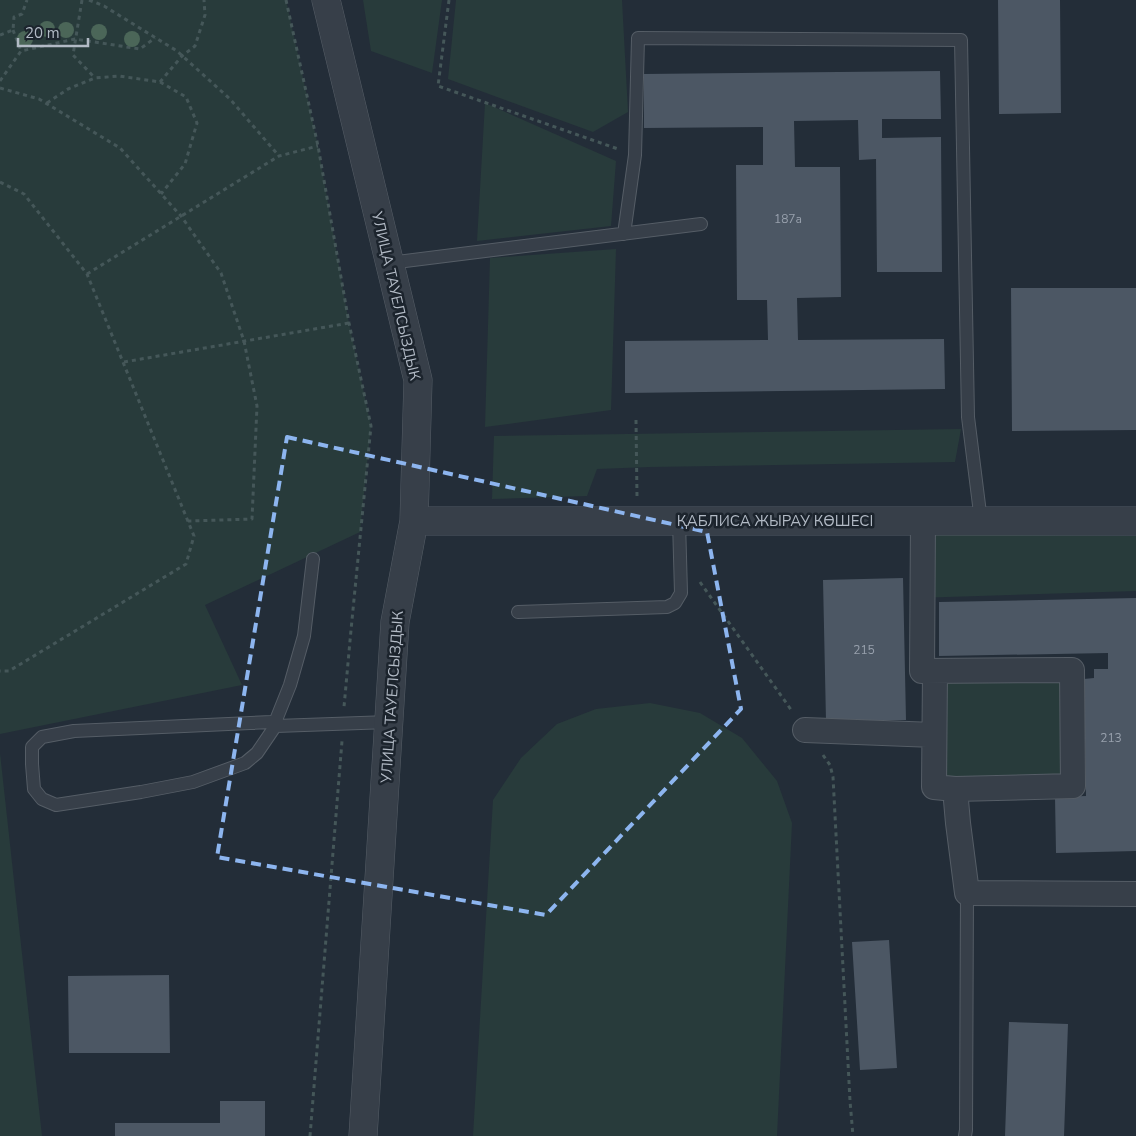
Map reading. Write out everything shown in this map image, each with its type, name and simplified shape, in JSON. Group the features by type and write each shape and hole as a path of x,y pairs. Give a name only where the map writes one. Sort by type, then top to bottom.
{"street":[{"name":"УЛИЦА ТАУЕЛСЫЗДЫК","path":"326,0 418,380 414,521 395,622 363,1136"},
{"name":"ҚАБЛИСА ЖЫРАУ КӨШЕСІ","path":"414,521 1136,521"},
{"path":"923,521 922,671 1072,670 1073,786 955,789 934,787 935,671"},
{"path":"805,730 934,735"},
{"path":"955,789 967,893 1136,894"}],"lane":[{"path":"624,234 635,155 638,38 961,40 968,417 981,521"},
{"path":"389,263 701,224"},
{"path":"518,612 667,607 675,603 681,593 679,521"},
{"path":"313,559 304,636 290,685 274,725 274,728 257,753 245,763 193,782 56,805 42,799 34,789 32,747 42,737 74,731 272,722 274,725 276,726 389,722"},
{"path":"965,1136 967,893"}],"path":[{"path":"21,51 13,30 14,18 22,14 26,0"},
{"path":"82,0 73,55 95,78"},
{"path":"90,0 104,6 177,51 230,99 279,156"},
{"path":"160,82 182,56 195,46 205,15 204,0"},
{"path":"286,0 318,146 349,323 371,426 350,630 310,1136"},
{"path":"449,0 438,86 635,155"},
{"path":"0,35 13,30"},
{"path":"0,81 21,51 76,39 140,48 155,38"},
{"path":"47,103 68,88 95,78 119,76 160,82 186,97 198,123 185,164 161,194"},
{"path":"0,88 39,99 120,148 181,216 221,274 244,341 257,406 252,519 188,521"},
{"path":"87,274 279,156 318,146"},
{"path":"0,182 24,194 87,274 194,536 186,564 9,670 0,671"},
{"path":"124,362 349,323"},
{"path":"636,420 638,521"},
{"path":"680,554 830,765 833,777 853,1136"}],"highlighted area":[{"path":"287,437 707,532 741,709 546,915 217,857"}],"shaded area":[{"path":"0,0 286,0 318,146 349,323 371,426 360,532 205,605 242,685 0,734"},
{"path":"363,0 442,0 432,73 371,51"},
{"path":"456,0 622,0 628,112 593,132 448,79"},
{"path":"485,103 616,161 611,226 477,241"},
{"path":"616,249 611,410 485,427 490,258"},
{"path":"961,429 955,462 597,469 587,496 492,499 494,436"},
{"path":"910,534 1136,536 1136,591 916,598"},
{"path":"1062,677 1065,778 943,777 941,680"},
{"path":"650,703 700,713 742,738 777,781 792,823 777,1136 473,1136 493,800 521,758 557,724 596,709"},
{"path":"0,753 42,1136 0,1136"}],"building":[{"path":"998,0 1060,0 1061,113 999,114"},
{"path":"940,71 941,119 882,119 882,138 941,137 942,272 877,272 876,159 859,160 858,120 794,121 795,167 840,167 841,297 797,298 798,340 944,339 945,389 625,393 625,341 768,340 767,300 737,300 736,165 763,165 763,127 644,128 644,74"},
{"path":"1011,288 1136,288 1136,430 1012,431"},
{"path":"903,578 906,720 826,721 823,580"},
{"path":"1136,598 1136,851 1056,853 1055,797 1086,796 1084,679 1094,678 1094,669 1108,669 1108,653 939,656 939,602"},
{"path":"889,940 897,1068 860,1070 852,942"},
{"path":"169,975 170,1053 69,1053 68,976"},
{"path":"1009,1022 1068,1024 1064,1136 1005,1136"},
{"path":"220,1101 265,1101 265,1136 115,1136 115,1123 220,1123"}]}
